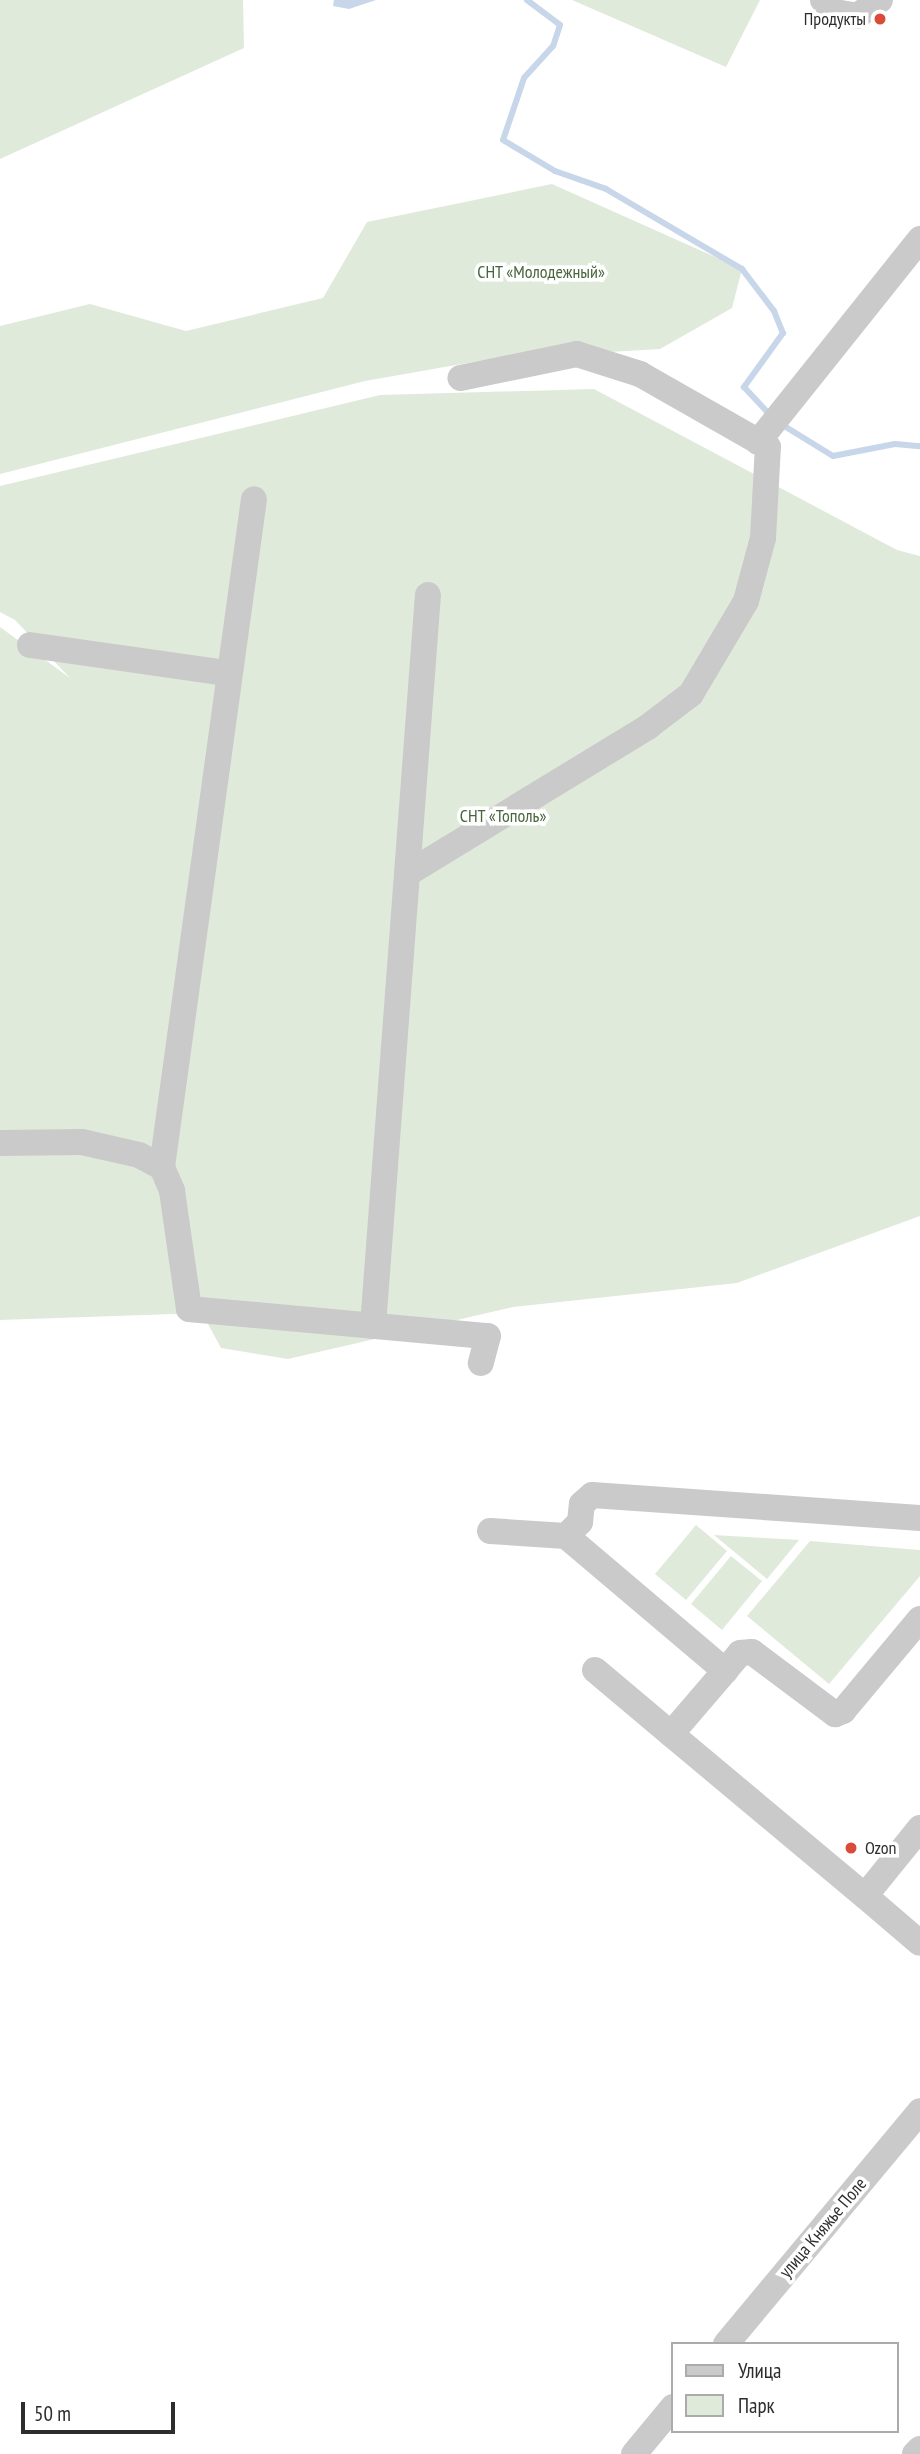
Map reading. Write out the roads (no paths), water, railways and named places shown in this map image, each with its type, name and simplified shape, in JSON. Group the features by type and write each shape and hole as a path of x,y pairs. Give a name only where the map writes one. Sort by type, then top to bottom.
{"street":[{"path":"823,0 835,12 857,16 880,0"},
{"path":"407,874 649,726 691,694 746,601 763,538 768,427 847,335 898,261 920,239"},
{"path":"460,378 577,354 640,374 768,427"},
{"path":"254,499 227,673 162,1167 172,1191 189,1309 488,1336 481,1363"},
{"path":"373,1326 428,595"},
{"path":"30,645 227,673"},
{"path":"0,1143 82,1142 139,1155 162,1167"},
{"path":"566,1536 580,1522 582,1504 592,1495 920,1517"},
{"path":"490,1531 566,1536 725,1671"},
{"path":"671,1734 740,1653 752,1652 835,1714 843,1711 920,1619"},
{"path":"595,1670 920,1943"},
{"path":"865,1896 920,1828"},
{"name":"улица Княжье Поле","path":"728,2342 920,2111"},
{"path":"634,2454 671,2409"},
{"path":"915,2454 920,2449"}],"water":[{"path":"334,0 376,0 349,9 333,6"}],"waterway":[{"path":"527,0 560,25 553,46 524,78 503,140 555,171 606,189 742,269 774,311 783,333 744,387 770,415"},
{"path":"781,424 833,456 895,444 920,446"}],"place":[{"name":"Продукты","path":"880,19"},
{"name":"Ozon","path":"851,1848"}],"park label":[{"name":"СНТ «Молодежный»","path":"541,272"},
{"name":"СНТ «Тополь»","path":"503,816"}]}
